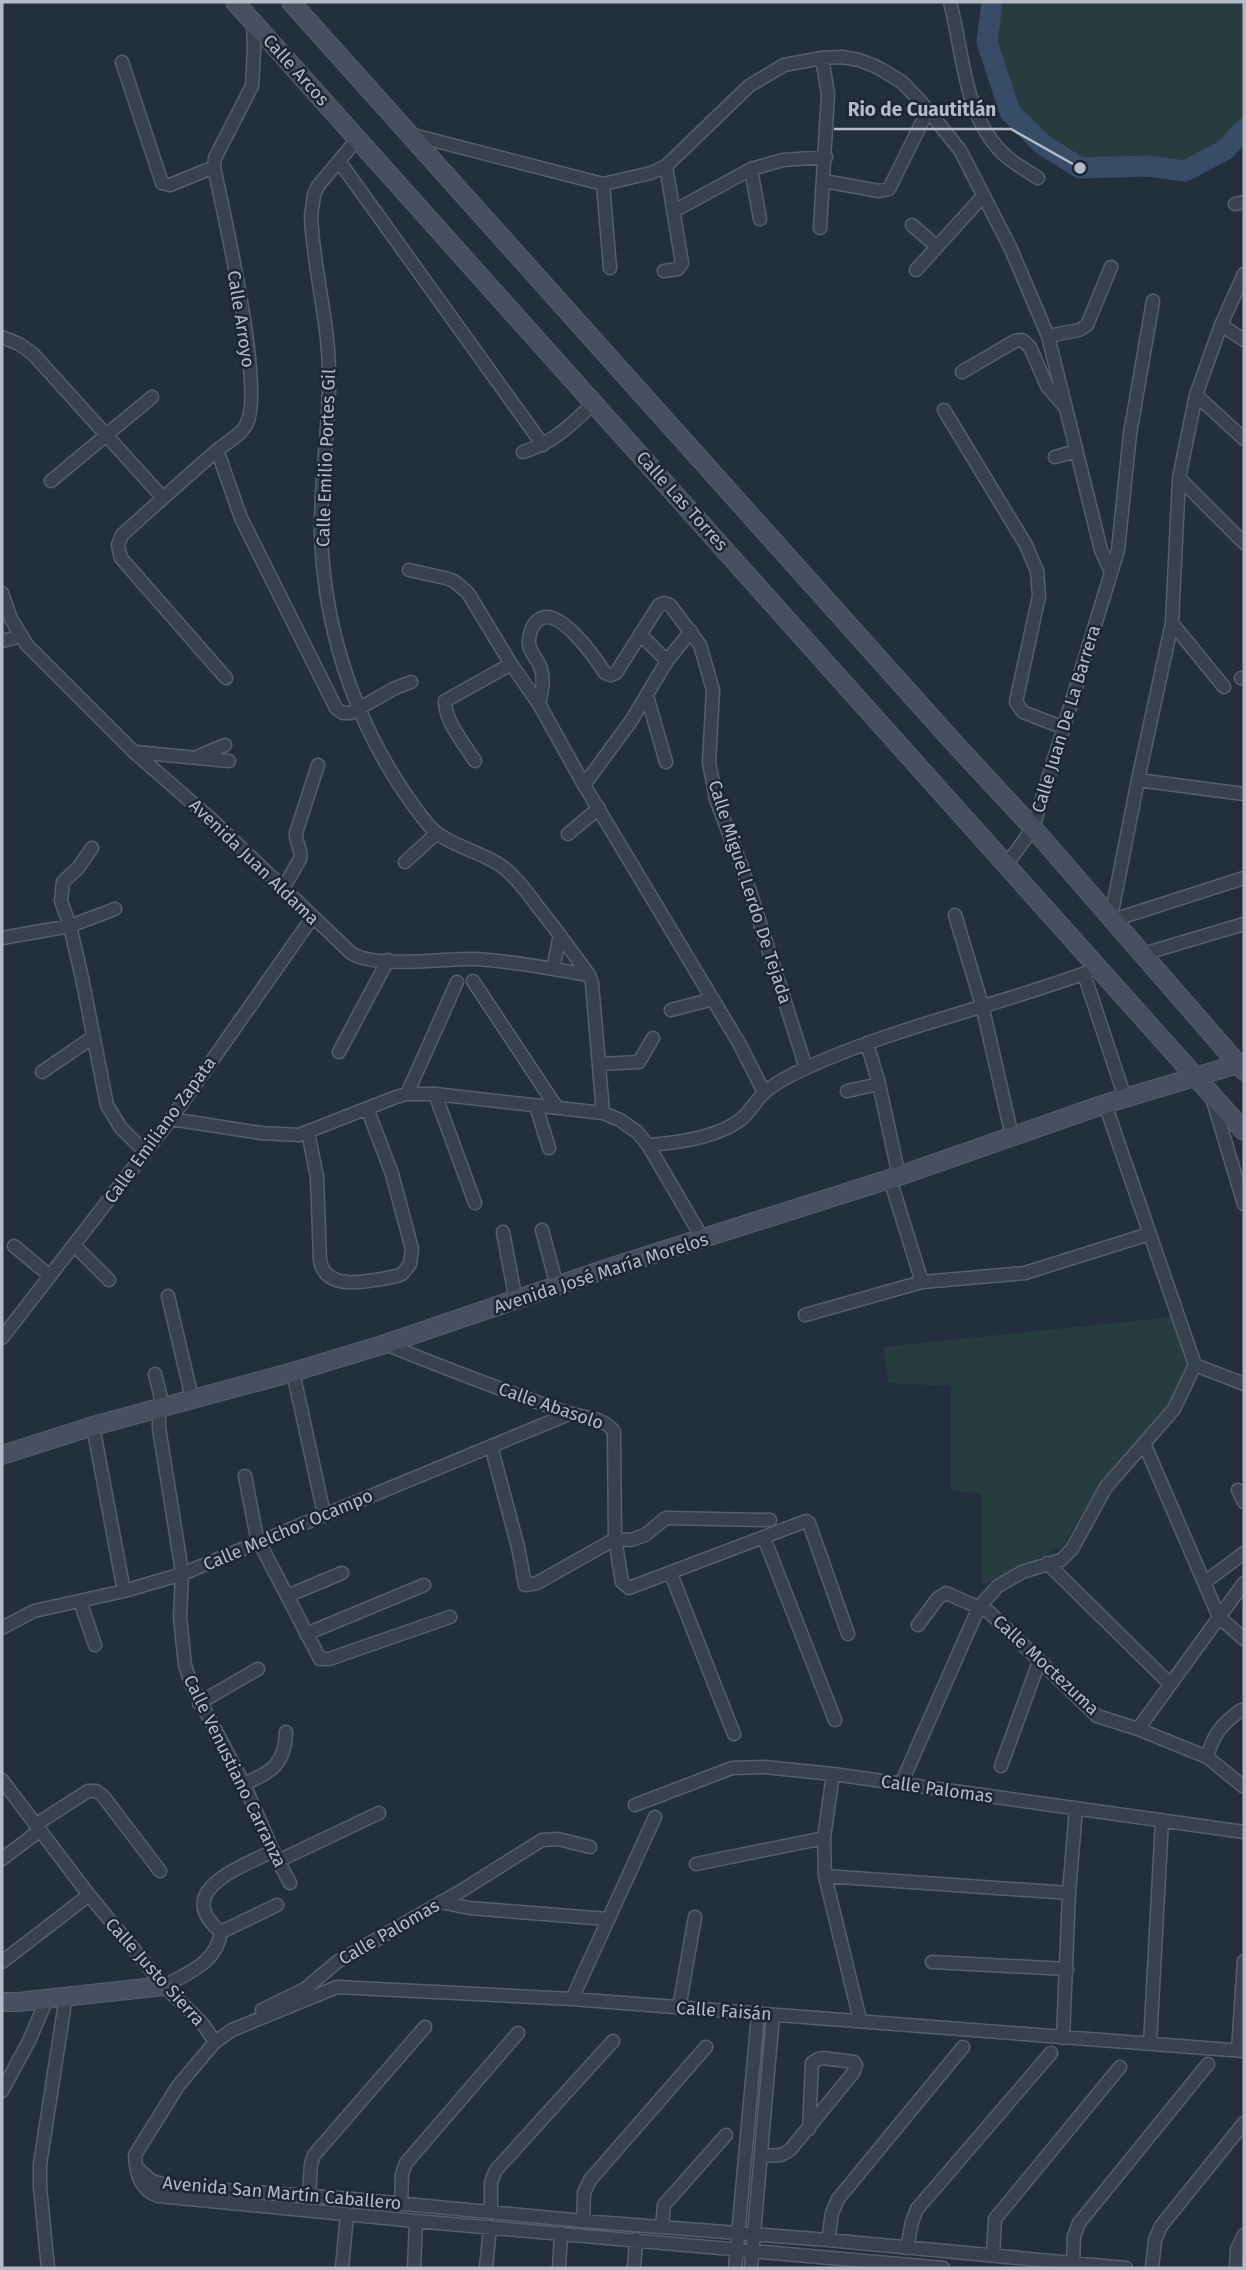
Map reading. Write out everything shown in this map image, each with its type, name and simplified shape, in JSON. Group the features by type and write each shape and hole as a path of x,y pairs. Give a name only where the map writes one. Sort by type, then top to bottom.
{"main road":[{"name":"Calle Arcos","path":"235,2 358,138"},
{"path":"291,2 1033,828"},
{"name":"Calle Las Torres","path":"358,138 1007,864"},
{"name":"Calle Juan De La Barrera","path":"1033,828 1242,1066"},
{"path":"1007,864 1091,971 1196,1076 1244,1131"},
{"name":"Avenida José María Morelos","path":"2,1455 93,1426 385,1344 894,1177 1105,1104 1196,1076 1242,1066"},
{"path":"2,2002 164,1986"}],"street":[{"path":"950,2 978,119 1006,157 1038,178"},
{"path":"122,62 162,183 170,185 214,167 215,158 252,86 253,22"},
{"path":"409,134 603,184 651,173 666,166 749,86 784,65 842,57 877,67 902,82 960,150 1010,247 1048,336 1101,550 1110,570"},
{"path":"820,228 828,94 822,58"},
{"path":"824,181 884,191 889,189 928,110"},
{"name":"Calle Emilio Portes Gil","path":"358,138 318,186 311,216 329,371 321,532 325,581 339,653 358,710 397,782 426,822 437,833 504,868 523,886 589,975 592,983 603,1113"},
{"path":"674,211 751,169 783,160 825,157"},
{"path":"339,161 542,445"},
{"path":"664,271 678,269 682,263 666,166"},
{"name":"Calle Arroyo","path":"214,167 247,338 249,420 241,432 122,535 118,551 121,558 226,678"},
{"path":"751,169 760,219"},
{"path":"603,184 610,268"},
{"path":"916,270 983,196"},
{"path":"912,225 936,246"},
{"path":"1048,336 1079,330 1087,325 1111,267"},
{"path":"1242,282 1221,325 1196,395 1179,478 1172,623 1138,780 1112,919 1244,878"},
{"name":"Calle Juan De La Barrera","path":"1033,828 1118,550 1130,434 1153,301"},
{"path":"1221,325 1244,340"},
{"path":"2,337 33,354 163,498"},
{"path":"962,372 1014,341 1022,340 1030,348 1047,386 1066,409"},
{"path":"1196,395 1244,439"},
{"path":"51,481 152,397"},
{"path":"523,452 558,437 593,404"},
{"path":"944,410 1026,545 1037,571 1039,596 1016,702 1023,712 1064,728"},
{"path":"217,450 241,518 334,705 348,714 411,682"},
{"path":"1055,457 1076,451"},
{"path":"1179,478 1244,543"},
{"path":"409,570 445,578 461,586 474,601 511,664 539,704 584,785 740,1043 764,1093"},
{"name":"Avenida Juan Aldama","path":"2,593 11,619 21,636 134,752 211,819 283,890 356,956 388,961 475,959 529,964 589,975"},
{"name":"Calle Miguel Lerdo De Tejada","path":"640,634 659,605 664,603 670,605 700,645 713,690 709,762 716,799 745,876 806,1068"},
{"path":"539,704 544,683 540,666 529,647 529,638 535,622 541,618 552,618 574,632 605,673 611,676 616,673 640,634 667,661"},
{"path":"1172,623 1224,687"},
{"path":"584,785 631,721 667,661 691,631"},
{"path":"2,641 21,636"},
{"path":"475,761 445,708 445,701 511,664"},
{"path":"647,695 666,762"},
{"path":"196,758 225,745"},
{"path":"134,752 229,761"},
{"path":"283,890 302,854 296,841 296,833 318,765"},
{"path":"1138,780 1244,794"},
{"path":"568,834 598,808"},
{"path":"1007,864 1033,828"},
{"path":"405,862 437,833"},
{"path":"92,848 78,868 63,882 61,901 70,926 107,1105 121,1128 145,1152"},
{"path":"2,938 70,926 115,909"},
{"path":"955,915 982,1005 1012,1136"},
{"name":"Calle Emiliano Zapata","path":"4,1330 51,1276 171,1119 313,918"},
{"path":"1143,954 1244,924"},
{"path":"553,969 560,935"},
{"path":"339,1052 388,961"},
{"path":"648,1146 693,1138 723,1129 748,1113 764,1093 806,1068 867,1043 1091,971 1125,1098"},
{"path":"473,981 558,1108"},
{"path":"407,1094 457,982"},
{"path":"671,1010 713,999"},
{"path":"42,1072 93,1037"},
{"path":"600,1064 639,1062 653,1038"},
{"path":"867,1043 879,1084 894,1177 922,1282"},
{"path":"847,1091 879,1084"},
{"path":"171,1119 281,1135 308,1132 407,1094 435,1094 603,1113 629,1125 648,1146 703,1239"},
{"path":"435,1094 475,1203"},
{"path":"1211,1094 1244,1203"},
{"path":"901,1784 979,1607 998,1586 1022,1573 1061,1560 1072,1549 1106,1487 1174,1409 1195,1365 1105,1104"},
{"path":"536,1106 549,1148"},
{"path":"308,1132 317,1177 320,1260 324,1272 334,1280 353,1282 402,1274 410,1264 412,1249 393,1174 367,1108"},
{"path":"542,1230 557,1286"},
{"path":"503,1232 516,1301"},
{"path":"804,1315 922,1282 1025,1273 1149,1234"},
{"path":"74,1245 109,1280"},
{"path":"14,1247 51,1276"},
{"path":"168,1296 192,1398"},
{"name":"Calle Abasolo","path":"385,1344 569,1413 607,1423 614,1432 615,1539 622,1582 629,1588 671,1574"},
{"path":"1195,1365 1244,1384"},
{"path":"293,1372 324,1514"},
{"name":"Calle Venustiano Carranza","path":"155,1374 161,1407 159,1428 182,1574 180,1617 185,1665 200,1703 244,1784 275,1856 290,1883"},
{"name":"Calle Melchor Ocampo","path":"2,1628 34,1611 124,1591 182,1574 569,1413"},
{"path":"93,1426 124,1591"},
{"path":"1144,1443 1219,1617 1244,1639"},
{"path":"491,1446 525,1585 537,1583 615,1539 631,1540 645,1535 666,1518 771,1520"},
{"path":"245,1476 254,1529 320,1659 329,1659 450,1617"},
{"path":"734,1734 671,1574 806,1521 809,1523 848,1634"},
{"path":"764,1538 835,1720"},
{"path":"1205,1582 1244,1553"},
{"path":"1047,1563 1170,1684"},
{"path":"287,1597 342,1573"},
{"path":"1138,1729 1244,1583"},
{"path":"306,1634 424,1585"},
{"name":"Calle Moctezuma","path":"918,1625 941,1594 952,1595 979,1607 989,1612 1097,1716 1138,1729 1207,1757 1244,1787"},
{"path":"80,1601 95,1644"},
{"path":"1001,1766 1039,1662"},
{"path":"200,1703 258,1670"},
{"path":"1207,1757 1212,1738 1224,1722 1241,1710"},
{"path":"244,1784 266,1774 279,1763 286,1745 286,1732"},
{"name":"Calle Palomas","path":"635,1805 732,1768 764,1767 833,1774 1244,1832"},
{"path":"833,1774 824,1838 825,1876 860,2020"},
{"name":"Calle Justo Sierra","path":"2,1780 89,1895 164,1986 202,2023 215,2042 178,2086 137,2150 135,2155 138,2169"},
{"path":"2,1859 37,1828 88,1791 96,1791 103,1796 160,1871"},
{"path":"1063,2038 1069,1893 1076,1808"},
{"path":"221,1932 211,1924 203,1906 208,1889 222,1877 379,1813"},
{"path":"572,1999 655,1817"},
{"path":"1150,2044 1161,1820"},
{"path":"696,1864 824,1838"},
{"name":"Calle Palomas","path":"232,2030 264,2008 305,1989 337,1962 542,1840 558,1839 590,1847"},
{"path":"825,1876 1069,1893"},
{"path":"2,1962 89,1895"},
{"path":"441,1902 469,1908 607,1919"},
{"path":"164,1986 208,1961 217,1947 221,1932 277,1905"},
{"path":"680,2008 695,1917"},
{"path":"1241,2050 1244,1961"},
{"path":"932,1962 1067,1969"},
{"name":"Calle Faisán","path":"215,2042 232,2030 337,1987 572,1999 1241,2050"},
{"path":"48,2268 40,2164 66,1996"},
{"path":"2,2091 47,1999"},
{"path":"735,2268 758,2014"},
{"path":"751,2268 773,2015"},
{"path":"309,2195 310,2164 314,2155 425,2027"},
{"path":"401,2204 402,2174 406,2163 518,2033"},
{"path":"491,2212 491,2182 496,2169 612,2041"},
{"path":"583,2221 584,2193 590,2180 706,2047"},
{"path":"828,2240 832,2213 838,2199 962,2047"},
{"path":"907,2248 917,2209 1051,2053"},
{"path":"761,2156 771,2157 790,2150 809,2129 853,2073 856,2065 854,2062 823,2058 812,2063 809,2129"},
{"path":"1073,2263 1074,2236 1079,2223 1208,2064"},
{"path":"993,2255 995,2219 1120,2067"},
{"path":"1152,2268 1155,2239 1161,2226 1244,2123"},
{"path":"662,2227 664,2205 726,2134"},
{"name":"Avenida San Martín Caballero","path":"138,2169 152,2181 168,2186 309,2195 1126,2268"},
{"name":"Avenida San Martín Caballero","path":"138,2169 142,2185 150,2193 159,2196 943,2268"},
{"path":"342,2268 346,2215"},
{"path":"414,2268 416,2221"},
{"path":"486,2268 489,2227"},
{"path":"559,2268 561,2234"},
{"path":"1236,2268 1237,2249 1244,2235"},
{"path":"634,2268 636,2239"}],"green space":[{"path":"992,2 1244,2 1244,129 1225,150 1185,171 1148,166 1080,168 1042,144 1010,112 987,42"},
{"path":"1172,1317 1187,1366 1174,1399 1104,1479 1062,1547 982,1585 981,1494 951,1490 951,1386 889,1383 883,1347"}],"waterway":[{"path":"992,2 987,42 1010,112 1042,144 1080,168 1148,166 1185,171 1225,150 1244,129"}],"place":[{"name":"Rio de Cuautitlán","path":"1080,168"}]}
